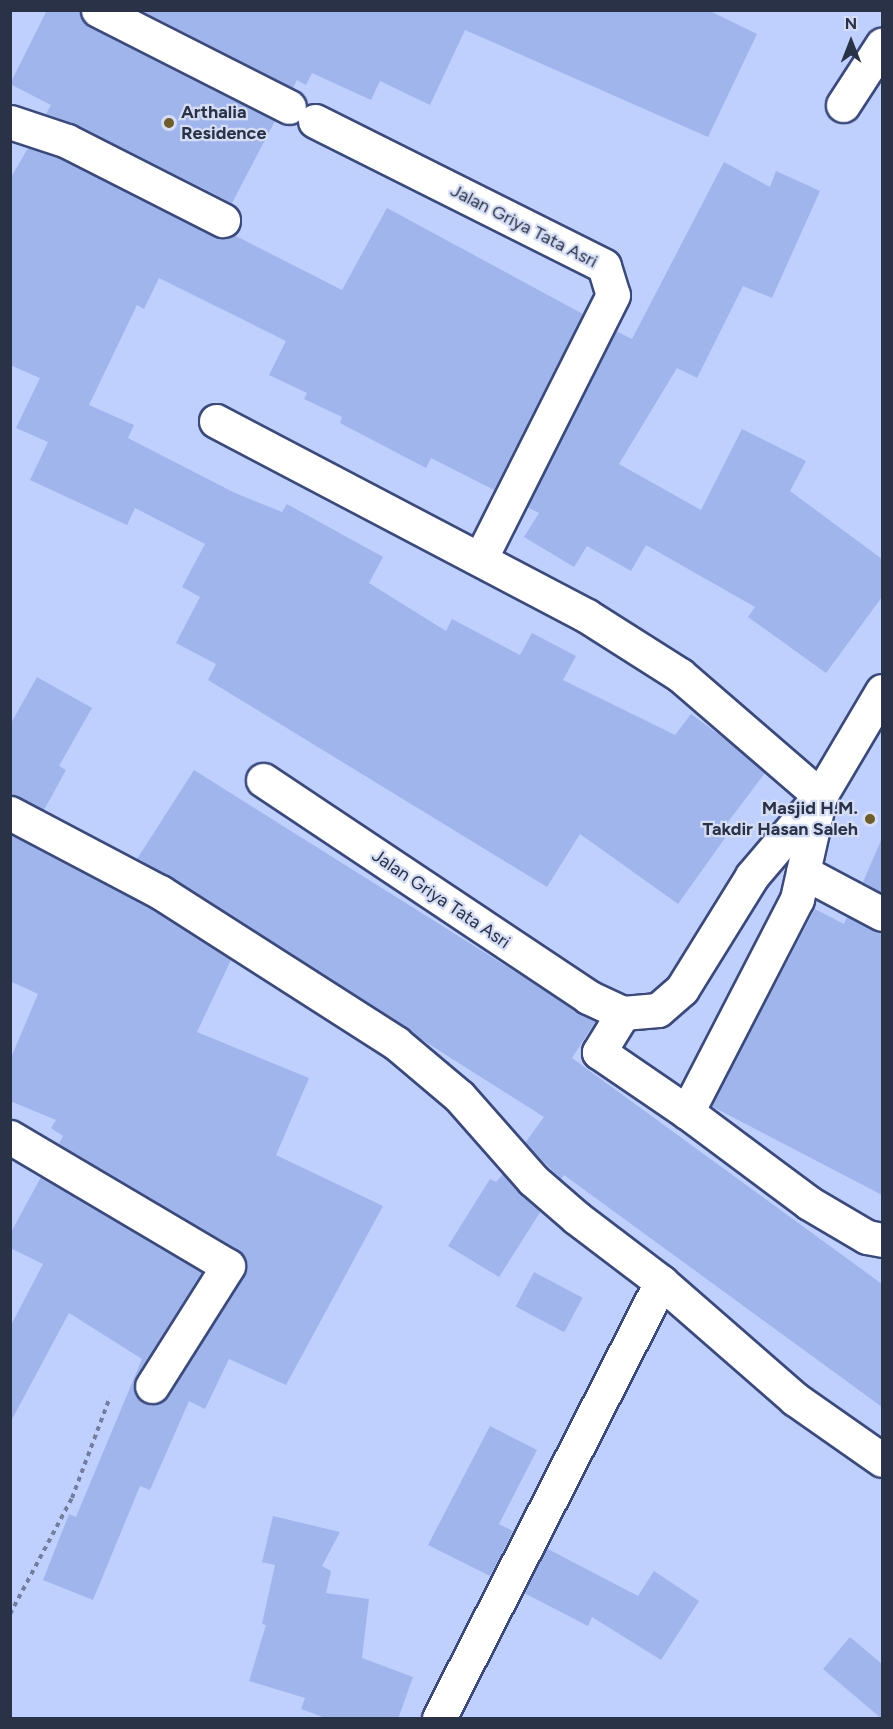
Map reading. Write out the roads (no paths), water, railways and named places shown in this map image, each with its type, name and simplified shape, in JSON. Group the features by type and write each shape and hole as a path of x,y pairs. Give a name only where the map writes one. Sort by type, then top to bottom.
{"street":[{"name":"Jalan Griya Tata Asri","path":"98,10 604,266 613,295 481,558"},
{"path":"843,105 882,45"},
{"path":"10,122 67,141 223,220"},
{"path":"216,421 481,558 680,675 820,796"},
{"name":"Jalan Griya Tata Asri","path":"263,780 588,997 623,1013 658,1010 682,989 752,876 820,796 882,691"},
{"name":"Jalan Griya Tata Asri","path":"687,1112 797,899 820,796"},
{"path":"10,813 160,892 396,1043 459,1096 533,1180 661,1282 795,1399 882,1460"},
{"path":"803,872 882,914"},
{"path":"623,1013 599,1052 687,1112 809,1203 867,1237 882,1240"},
{"path":"10,1137 228,1266 152,1386"},
{"path":"439,1719 661,1282"}],"place":[{"name":"Arthalia Residence","path":"169,123"},
{"name":"Masjid H.M. Takdir Hasan Saleh","path":"870,819"}]}
